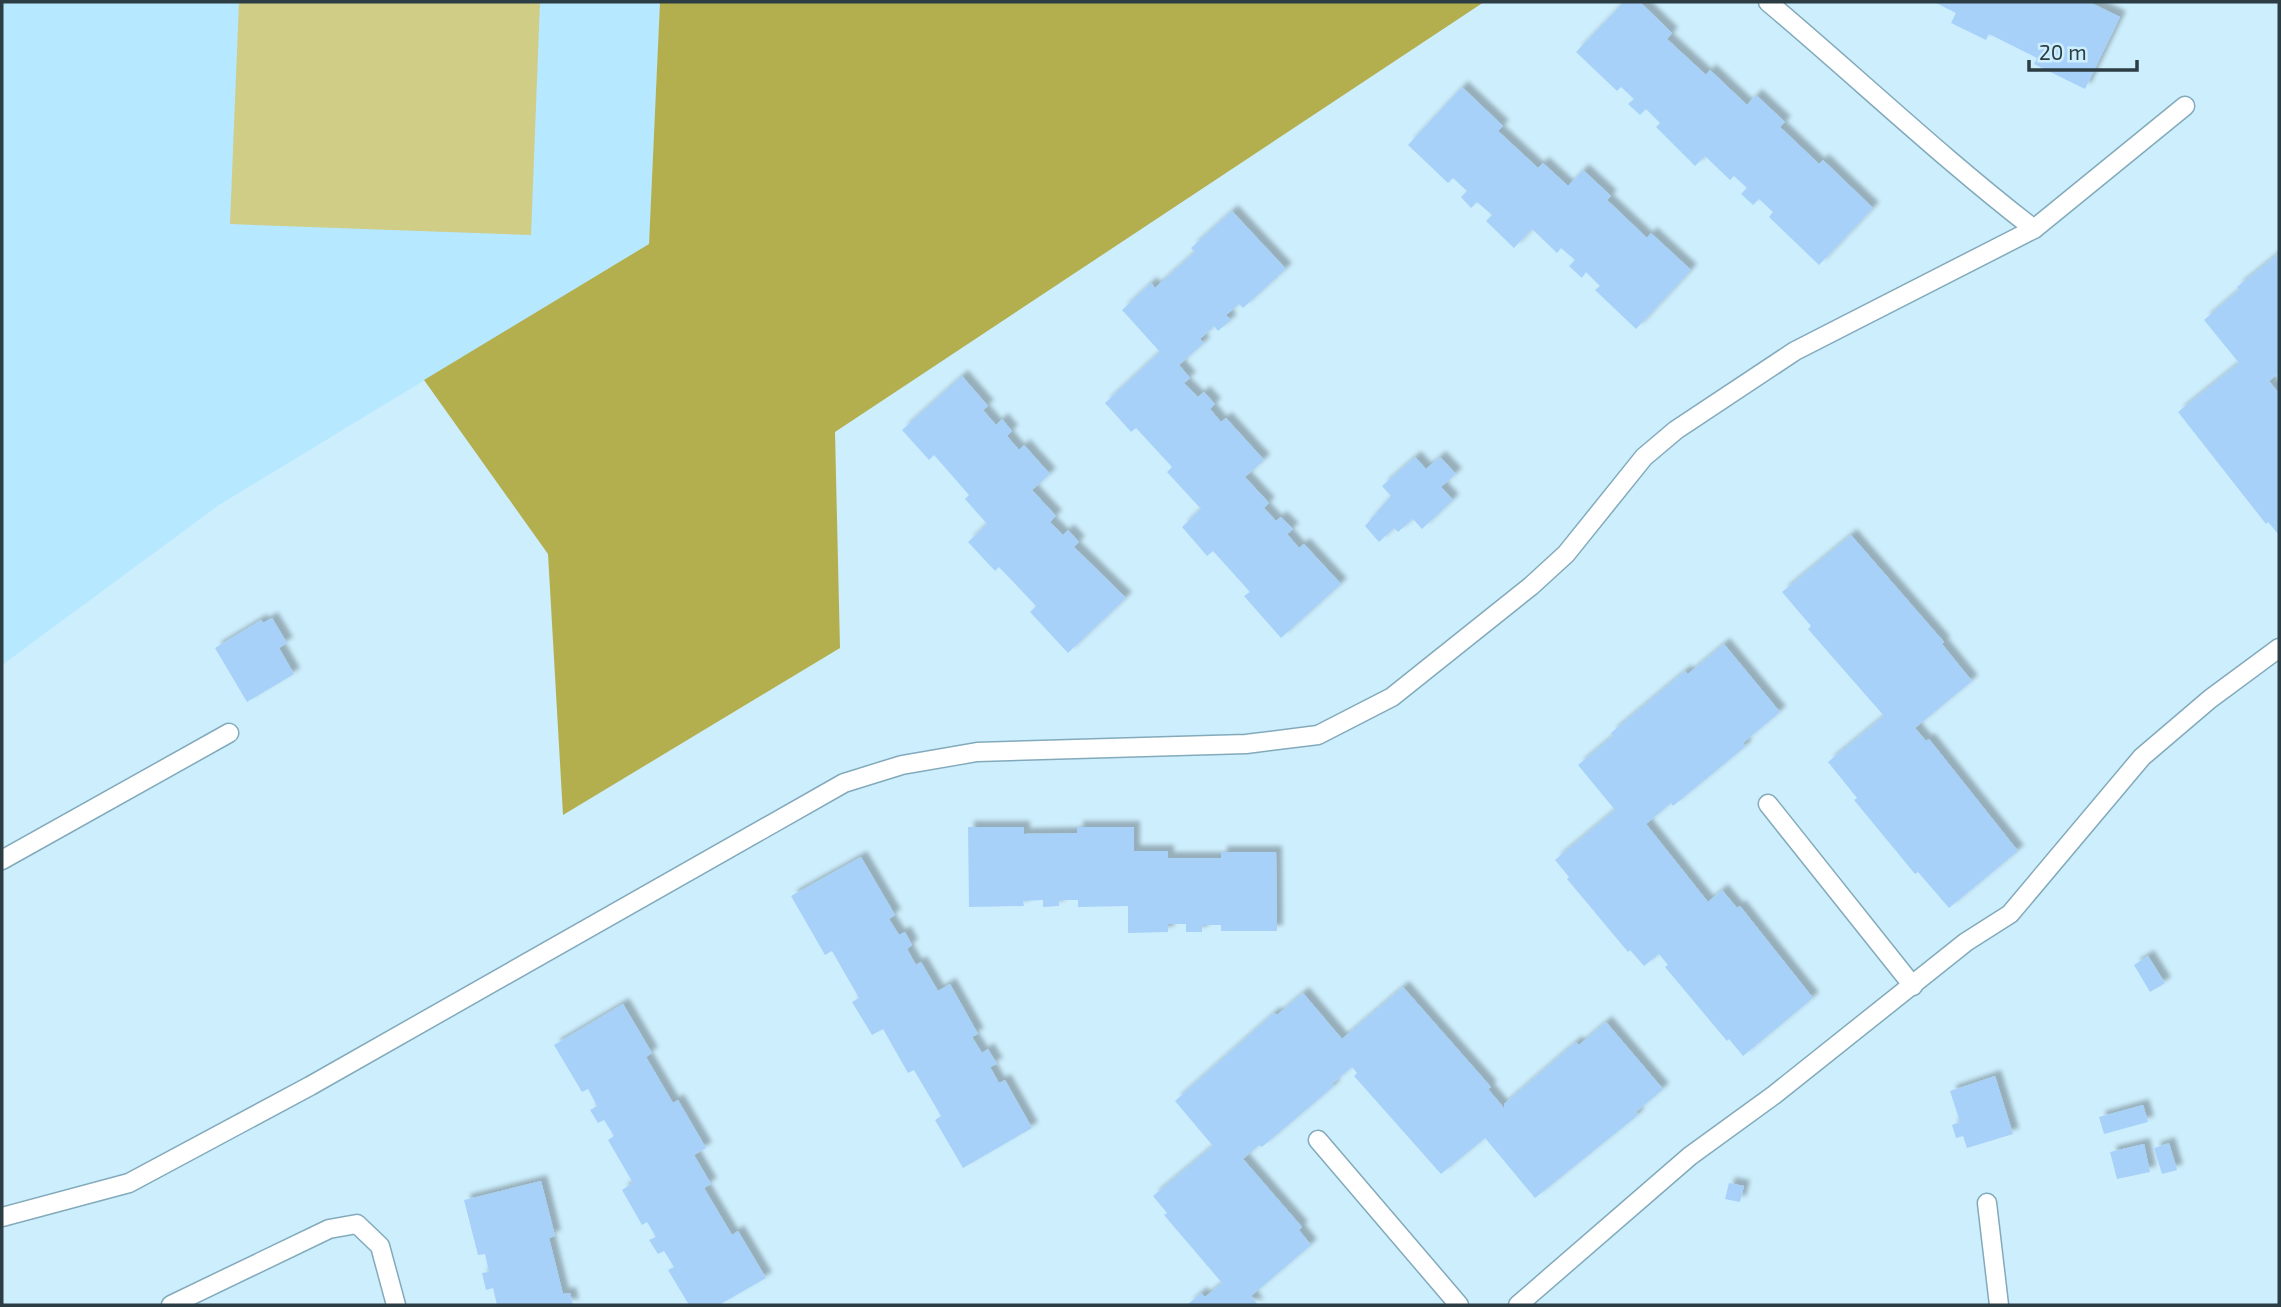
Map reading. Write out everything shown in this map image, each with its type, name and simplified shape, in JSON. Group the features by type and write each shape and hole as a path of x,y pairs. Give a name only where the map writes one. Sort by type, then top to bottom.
{"lane":[{"path":"1768,2 1910,123 1971,180 2035,229"},
{"path":"2,1217 130,1183 323,1080 844,783 902,765 977,752 1246,744 1318,735 1392,697 1531,586 1566,554 1644,457 1676,430 1795,351 2035,229 2185,106"},
{"path":"1518,1305 1690,1156 1913,986 1966,942 2010,914 2142,757 2210,699 2279,648"},
{"path":"2,860 229,733"},
{"path":"1768,804 1913,986"},
{"path":"1318,1140 1459,1305"},
{"path":"1987,1203 1999,1305"},
{"path":"171,1305 329,1229 357,1224 380,1247 396,1305"}],"shaded area":[{"path":"2,2 660,2 649,244 219,505 2,665"},
{"path":"239,2 540,2 531,235 230,224"},
{"path":"660,2 1484,2 835,432 840,648 563,815 548,554 424,380 649,244"}],"building":[{"path":"1624,2 1640,2 1672,33 1667,39 1706,75 1710,70 1747,105 1756,95 1785,122 1780,127 1819,164 1823,160 1873,208 1819,265 1769,217 1773,212 1759,199 1753,205 1741,194 1747,188 1734,176 1730,180 1705,156 1695,166 1656,127 1660,123 1646,109 1640,115 1628,104 1634,99 1621,87 1617,91 1576,52"},
{"path":"1934,2 2089,2 2120,17 2085,89 2034,64 2037,58 1989,34 1986,40 1951,23 1956,13"},
{"path":"1462,87 1503,126 1498,131 1538,168 1543,163 1568,186 1583,170 1611,196 1607,200 1647,238 1651,233 1691,270 1636,329 1595,290 1600,286 1586,272 1582,278 1569,266 1575,260 1561,248 1557,253 1532,229 1514,248 1486,221 1492,215 1477,202 1471,208 1461,197 1467,191 1453,178 1448,183 1408,145"},
{"path":"1232,211 1286,269 1243,308 1239,304 1226,315 1231,320 1218,331 1214,326 1200,339 1204,343 1179,365 1190,378 1184,383 1198,397 1204,392 1215,404 1210,409 1221,422 1226,418 1264,460 1245,477 1269,503 1264,508 1276,521 1281,517 1293,529 1287,534 1299,548 1304,544 1341,584 1281,638 1244,596 1250,592 1213,551 1207,556 1182,527 1201,509 1167,472 1172,467 1136,428 1131,432 1105,403 1160,352 1122,310 1151,283 1155,288 1195,252 1191,248"},
{"path":"2279,253 2279,373 2269,381 2279,390 2279,535 2268,522 2266,524 2178,412 2239,363 2204,320 2239,290 2237,287"},
{"path":"962,376 988,406 983,410 996,425 1002,419 1012,431 1007,436 1019,450 1024,445 1050,474 1032,490 1056,516 1050,522 1063,535 1068,530 1079,542 1074,547 1126,598 1068,653 1030,612 1036,606 999,567 995,571 968,542 987,524 965,499 969,495 934,455 929,460 902,430"},
{"path":"1415,457 1426,469 1440,457 1456,474 1441,487 1453,500 1422,529 1413,519 1398,532 1394,528 1379,542 1365,526 1391,496 1382,486"},
{"path":"1851,535 1944,642 1942,644 1972,681 1915,728 1926,741 1929,739 2018,851 1949,908 1918,872 1915,874 1854,800 1857,798 1828,762 1884,716 1808,629 1811,626 1782,592"},
{"path":"272,618 287,643 279,648 294,674 247,702 215,648 261,620 263,623"},
{"path":"1724,644 1780,712 1743,743 1746,746 1673,806 1671,803 1646,824 1708,902 1722,890 1737,908 1740,906 1813,998 1743,1056 1729,1039 1727,1041 1665,967 1668,965 1659,954 1644,966 1630,950 1628,952 1567,879 1569,877 1555,860 1615,810 1578,765 1613,736 1611,733 1685,671 1688,674"},
{"path":"968,827 1024,827 1024,834 1077,833 1077,827 1134,827 1134,851 1168,851 1168,858 1221,858 1221,852 1276,852 1277,931 1221,931 1221,925 1202,925 1202,932 1186,932 1186,924 1168,924 1168,932 1128,933 1128,906 1078,907 1078,900 1059,900 1059,906 1043,907 1043,900 1023,901 1024,906 969,907"},
{"path":"861,857 895,915 889,919 899,935 905,932 912,945 907,949 916,965 921,962 938,991 950,984 978,1034 972,1037 982,1053 988,1049 997,1064 990,1067 999,1083 1005,1080 1032,1128 963,1168 935,1120 941,1116 914,1070 908,1073 883,1029 872,1035 852,1002 859,998 832,951 825,955 791,896"},
{"path":"2148,956 2165,983 2150,992 2134,965"},
{"path":"1403,987 1491,1087 1488,1089 1504,1108 1504,1104 1576,1042 1579,1045 1606,1022 1663,1089 1636,1112 1638,1115 1535,1198 1485,1138 1441,1174 1354,1076 1357,1073 1352,1067 1332,1084 1334,1086 1262,1147 1259,1145 1243,1159 1302,1227 1299,1230 1311,1245 1251,1296 1258,1305 1187,1305 1201,1293 1205,1297 1222,1283 1164,1215 1167,1213 1153,1196 1213,1146 1175,1101 1274,1013 1277,1015 1303,993 1342,1039"},
{"path":"623,1004 652,1053 646,1057 673,1103 678,1100 706,1148 694,1155 711,1184 704,1188 732,1235 738,1231 766,1278 719,1305 689,1305 668,1270 674,1267 664,1251 658,1254 649,1240 656,1237 647,1222 642,1225 622,1190 633,1183 608,1140 614,1136 604,1120 598,1123 590,1110 597,1106 588,1089 582,1092 554,1045"},
{"path":"1995,1076 2013,1134 1967,1148 1963,1136 1956,1138 1952,1125 1960,1122 1950,1091"},
{"path":"2143,1105 2148,1122 2104,1134 2099,1117"},
{"path":"2169,1143 2177,1170 2162,1174 2154,1148"},
{"path":"2144,1144 2150,1172 2117,1179 2110,1152"},
{"path":"541,1181 555,1236 549,1238 563,1294 570,1293 573,1305 497,1305 493,1288 486,1290 482,1273 489,1272 485,1254 478,1255 464,1200"},
{"path":"1729,1183 1744,1186 1740,1202 1725,1199"}]}
